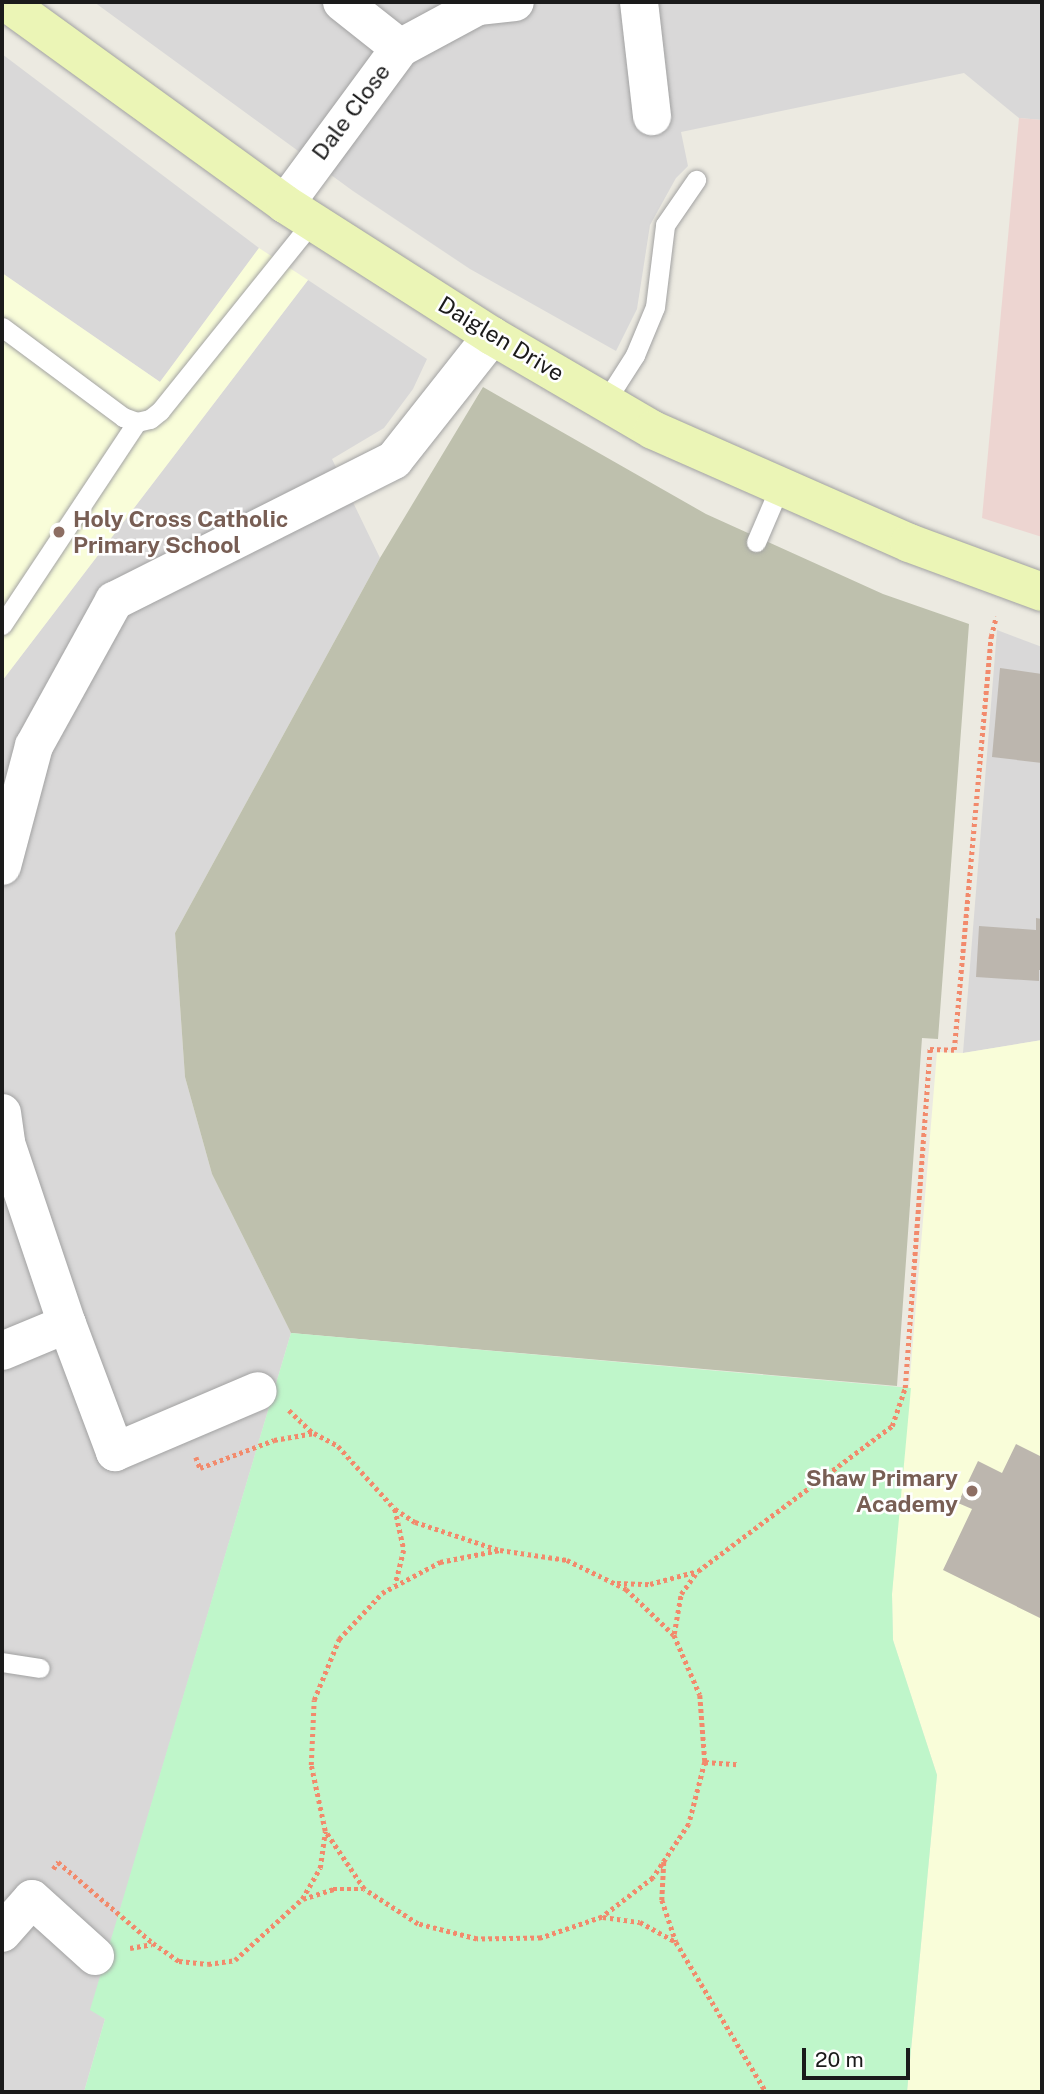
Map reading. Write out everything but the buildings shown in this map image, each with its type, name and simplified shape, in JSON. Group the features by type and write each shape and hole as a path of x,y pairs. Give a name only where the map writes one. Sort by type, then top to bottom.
{"street":[{"name":"Daiglen Drive","path":"6,2 299,213 492,336 653,430 909,543 1042,592"},
{"name":"Dale Close","path":"299,213 400,48 342,2"},
{"path":"400,48 478,6 515,2"},
{"path":"639,2 652,116"},
{"path":"2,866 34,746 114,601 394,460 492,336"},
{"path":"3,1126 67,1325 115,1452 258,1391"},
{"path":"2,1351 67,1325"},
{"path":"2,1933 32,1899 95,1956"}],"lane":[{"path":"605,402 635,355 655,307 665,225 696,180"},
{"path":"2,327 122,417 137,422 150,419 160,411 299,213"},
{"path":"2,625 137,422"},
{"path":"756,542 780,486"},
{"path":"2,1662 40,1668"}],"path":[{"path":"674,1634 681,1594 698,1571 892,1426 905,1388 930,1049 954,1050 991,637 996,617"},
{"path":"181,1424 200,1468 274,1440 314,1433 338,1446 395,1509 415,1522 500,1550 567,1560 626,1590 674,1634 700,1695 705,1762 689,1824 653,1878 602,1917 541,1938 477,1939 418,1924 364,1889 325,1831"},
{"path":"395,1509 404,1550 395,1586"},
{"path":"32,1899 58,1862 153,1943 179,1961 208,1965 235,1961 302,1899 320,1868 325,1831 311,1765 314,1700 339,1639 382,1593 440,1562 500,1550"},
{"path":"612,1583 650,1584 698,1571"},
{"path":"705,1762 737,1764"},
{"path":"664,1861 662,1900 676,1942 766,2092"},
{"path":"302,1899 334,1889 364,1889"},
{"path":"602,1917 640,1922 676,1942"}],"shaded area":[{"path":"94,2 1042,2 1042,120 1019,118 964,73 681,132 688,166 676,178 650,225 637,309 616,351 470,269 353,191"},
{"path":"2,54 259,248 160,382 2,273"},
{"path":"1019,118 1042,120 1042,537 982,518"},
{"name":"Holy Cross Catholic Primary School","path":"259,248 308,280 2,681 2,273 160,382"},
{"path":"308,280 427,359 413,389 384,428 332,459 380,558 175,933 185,1077 212,1174 291,1333 91,2009 105,2019 84,2092 2,2092 2,681"},
{"path":"483,387 706,514 883,594 969,624 938,1039 922,1038 897,1386 291,1333 212,1174 185,1077 175,933 380,558"},
{"path":"997,630 1042,647 1042,1040 963,1053"},
{"name":"Shaw Primary Academy","path":"1042,1040 1042,2092 907,2092 937,1775 893,1640 892,1594 937,1052 963,1053"},
{"path":"291,1333 911,1388 892,1594 893,1640 937,1775 907,2092 84,2092 105,2019 90,2010"}],"place":[{"name":"Holy Cross Catholic Primary School","path":"59,532"},
{"name":"Shaw Primary Academy","path":"972,1491"}]}
